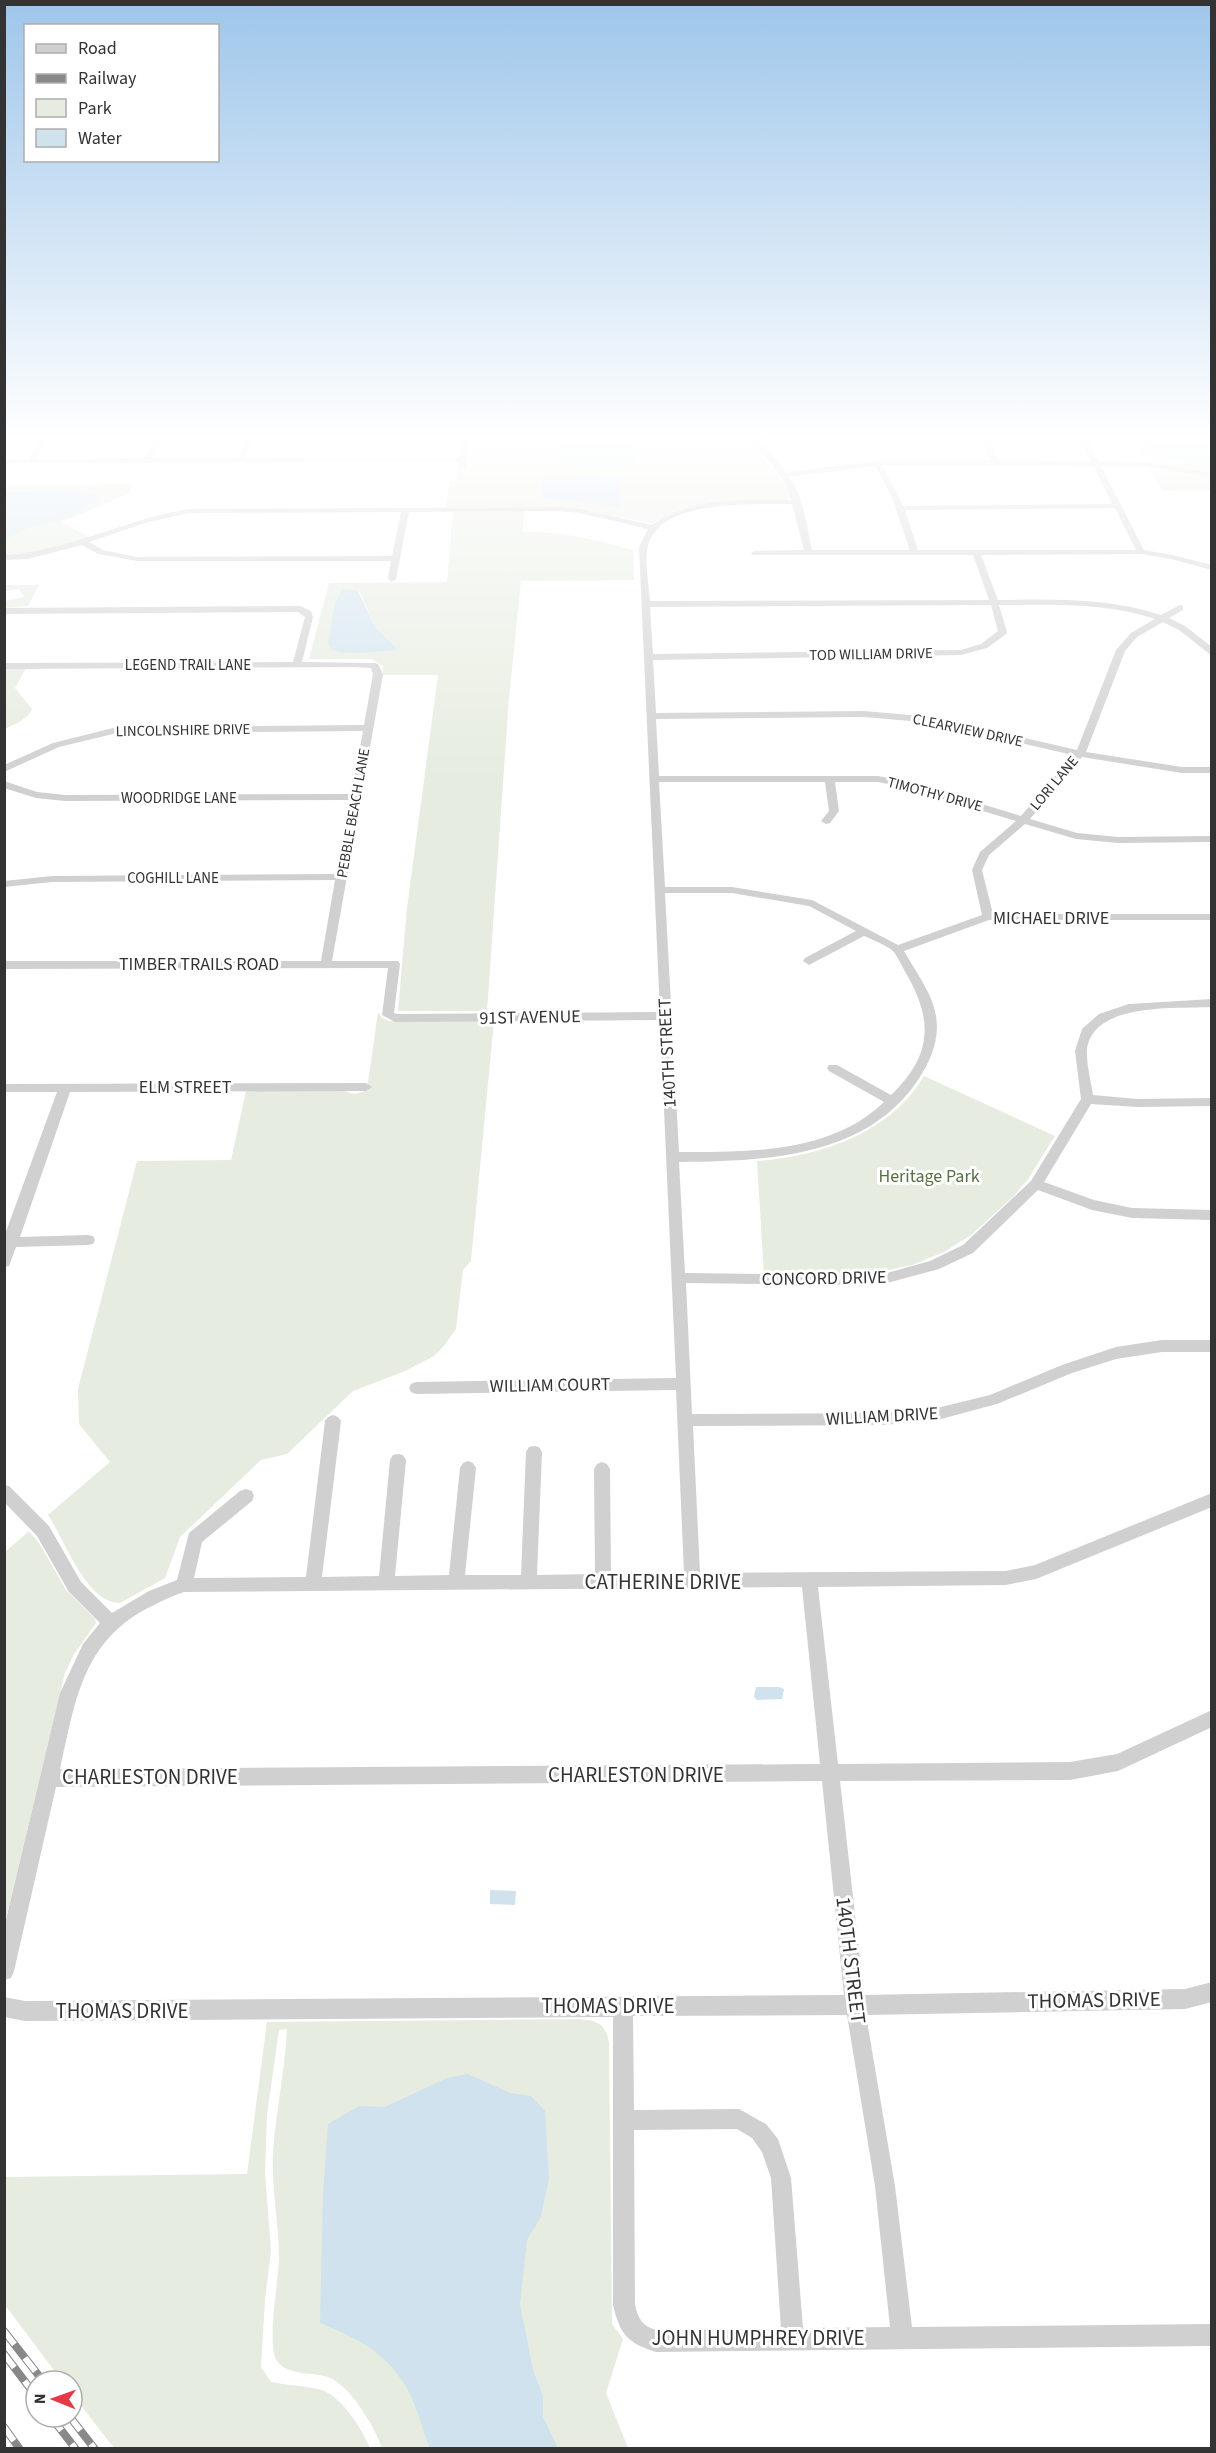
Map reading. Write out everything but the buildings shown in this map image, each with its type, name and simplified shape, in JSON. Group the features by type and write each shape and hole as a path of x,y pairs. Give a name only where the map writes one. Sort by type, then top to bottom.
{"street":[{"path":"4,558 47,553"},
{"path":"109,553 137,559 396,558"},
{"path":"393,579 397,553"},
{"name":"140TH STREET","path":"643,553 692,1582"},
{"name":"TOD WILLIAM DRIVE","path":"648,657 957,653 979,649 994,642 1003,632 977,553"},
{"path":"1150,553 1212,568"},
{"path":"645,604 1071,602 1131,608 1161,618 1187,631 1203,642 1212,653"},
{"name":"LORI LANE","path":"988,917 977,870 984,854 1024,819 1080,754 1121,650 1134,635 1180,608"},
{"path":"4,611 300,609 308,613 309,617 297,664"},
{"name":"LEGEND TRAIL LANE","path":"4,666 372,665"},
{"name":"PEBBLE BEACH LANE","path":"326,963 378,674 378,670 372,665"},
{"name":"CLEARVIEW DRIVE","path":"651,716 864,714 896,716 933,720 1080,754 1182,770 1212,770"},
{"name":"LINCOLNSHIRE DRIVE","path":"4,769 67,741 117,730 369,728"},
{"path":"826,821 834,812 830,778"},
{"name":"TIMOTHY DRIVE","path":"654,779 878,778 905,784 1076,836 1118,840 1212,839"},
{"name":"WOODRIDGE LANE","path":"4,784 36,795 65,798 356,797"},
{"name":"COGHILL LANE","path":"4,884 52,879 341,878"},
{"path":"659,890 742,890 812,903 897,949 917,982 931,1018 929,1046 916,1078 894,1102 869,1122 838,1137 798,1150 749,1157 673,1157"},
{"name":"MICHAEL DRIVE","path":"897,949 988,917 1212,918"},
{"path":"809,961 863,932"},
{"name":"TIMBER TRAILS ROAD","path":"4,965 394,964 388,1015 395,1018"},
{"path":"1212,1002 1116,1011 1094,1024 1082,1041 1087,1099 1137,1103 1212,1102"},
{"name":"91ST AVENUE","path":"395,1018 666,1016"},
{"path":"834,1068 894,1102"},
{"name":"ELM STREET","path":"4,1088 366,1087"},
{"path":"4,1262 8,1242 65,1088"},
{"name":"CONCORD DRIVE","path":"677,1278 826,1280 888,1278 934,1265 968,1249 1036,1184 1087,1099"},
{"path":"1036,1184 1092,1205 1132,1213 1212,1215"},
{"path":"8,1242 88,1239"},
{"name":"WILLIAM DRIVE","path":"686,1420 884,1419 941,1413 992,1400 1067,1369 1116,1353 1162,1346 1212,1346"},
{"name":"WILLIAM COURT","path":"416,1388 684,1384"},
{"path":"313,1584 333,1421"},
{"path":"529,1583 534,1452"},
{"path":"386,1584 398,1460"},
{"path":"456,1583 468,1468"},
{"path":"602,1469 603,1582"},
{"path":"4,1491 43,1531 75,1587 110,1622 79,1665 69,1693 4,1971"},
{"path":"184,1585 195,1538 246,1496"},
{"name":"CATHERINE DRIVE","path":"110,1622 126,1611 174,1587 184,1585 1006,1578 1023,1575 1212,1500"},
{"name":"140TH STREET","path":"809,1581 855,2005 885,2186 902,2338"},
{"name":"CHARLESTON DRIVE","path":"50,1778 1070,1771 1118,1762 1212,1718"},
{"name":"THOMAS DRIVE","path":"4,2007 25,2012 855,2005 1185,1999 1212,1992"},
{"name":"JOHN HUMPHREY DRIVE","path":"623,2006 624,2305 628,2323 640,2337 656,2341 1212,2335"},
{"path":"624,2120 739,2120 759,2131 771,2146 781,2178 793,2339"}],"green space":[{"path":"449,553 633,553 634,580 521,581 509,698 487,1011 398,1011 407,908 438,675 383,675 383,666 371,659 309,659 329,583 447,582","holes":["359,591 375,627 396,647 328,642 332,629"]},
{"path":"5,585 39,585 28,606 5,608 5,601 24,597 19,589 5,591"},
{"path":"5,668 26,668 15,688 32,709 24,719 5,729"},
{"path":"378,1012 382,1018 389,1021 494,1021 471,1261 463,1270 456,1329 434,1356 405,1371 353,1391 287,1454 261,1460 180,1537 165,1578 120,1603 108,1600 97,1593 87,1582 48,1515 110,1462 79,1424 78,1389 137,1161 231,1160 246,1091 342,1090 361,1093 367,1090"},
{"name":"Heritage Park","path":"924,1076 1055,1136 1028,1179 1013,1197 971,1235 944,1252 912,1265 875,1273 764,1275 757,1161 805,1154 851,1138 873,1127 893,1113 910,1096"},
{"path":"29,1531 39,1543 66,1590 95,1619 96,1623 74,1654 65,1673 5,1923 5,1552"},
{"path":"581,2019 593,2021 604,2028 609,2043 612,2324 623,2339 606,2393 628,2448 382,2448 361,2408 337,2382 322,2375 301,2373 281,2366 274,2353 273,2341 279,2257 273,2152 287,2029 279,2030 267,2115 265,2172 271,2251 265,2299 261,2367 271,2382 318,2389 334,2397 356,2422 370,2448 114,2448 84,2409 84,2369 53,2369 5,2305 5,2177 247,2174 267,2022"}],"water":[{"path":"345,589 358,591 375,627 396,647 396,650 354,653 338,652 331,648 328,642 333,614 337,599"},
{"path":"756,1687 784,1689 782,1699 757,1700 754,1697"},
{"path":"490,1890 516,1891 515,1905 490,1904"},
{"path":"468,2074 510,2093 531,2096 545,2111 549,2178 541,2217 527,2240 520,2304 533,2370 543,2396 543,2417 558,2448 430,2448 409,2392 392,2367 360,2342 320,2323 323,2195 328,2124 359,2106 385,2107 447,2078"}],"railway":[{"path":"4,2331 34,2369"},
{"path":"4,2354 24,2380"},
{"path":"4,2427 19,2448"},
{"path":"60,2429 75,2448"},
{"path":"79,2429 94,2448"}]}
